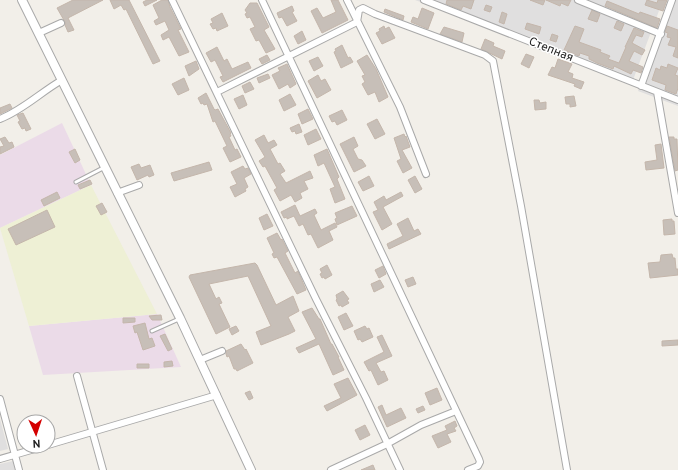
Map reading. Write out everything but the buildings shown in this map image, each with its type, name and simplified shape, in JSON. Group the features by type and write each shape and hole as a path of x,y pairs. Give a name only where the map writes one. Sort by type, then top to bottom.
{"street":[{"path":"22,0 180,318 251,470"},
{"path":"172,0 400,470"},
{"path":"262,0 480,462 478,466 468,470"},
{"path":"347,0 400,107 426,174"},
{"name":"Степная","path":"424,0 678,100"},
{"path":"578,0 661,34"},
{"path":"641,86 672,0"},
{"path":"357,22 359,10 363,8 375,14 485,55 492,61 521,206 567,470"},
{"path":"217,92 357,22"},
{"path":"39,33 61,23"},
{"path":"0,119 20,109 62,80"},
{"path":"657,92 678,213"},
{"path":"117,193 139,185"},
{"path":"200,360 222,351"},
{"path":"77,376 103,470"},
{"path":"56,443 217,395"},
{"path":"0,399 16,454 19,470"},
{"path":"331,470 387,444 421,425 456,411"},
{"path":"0,459 16,454"}],"lane":[{"path":"76,182 105,167"},
{"path":"152,331 180,318"}],"shaded area":[{"path":"415,0 663,0 633,80"},
{"path":"672,0 678,0 678,106 638,91 661,34"},
{"path":"62,123 91,185 0,228 0,155"},
{"path":"157,314 181,367 43,375 29,326"},
{"path":"0,419 8,449 0,451"},
{"path":"13,461 15,470 0,470 0,464"}],"green space":[{"path":"91,185 157,314 29,326 0,228"}]}
